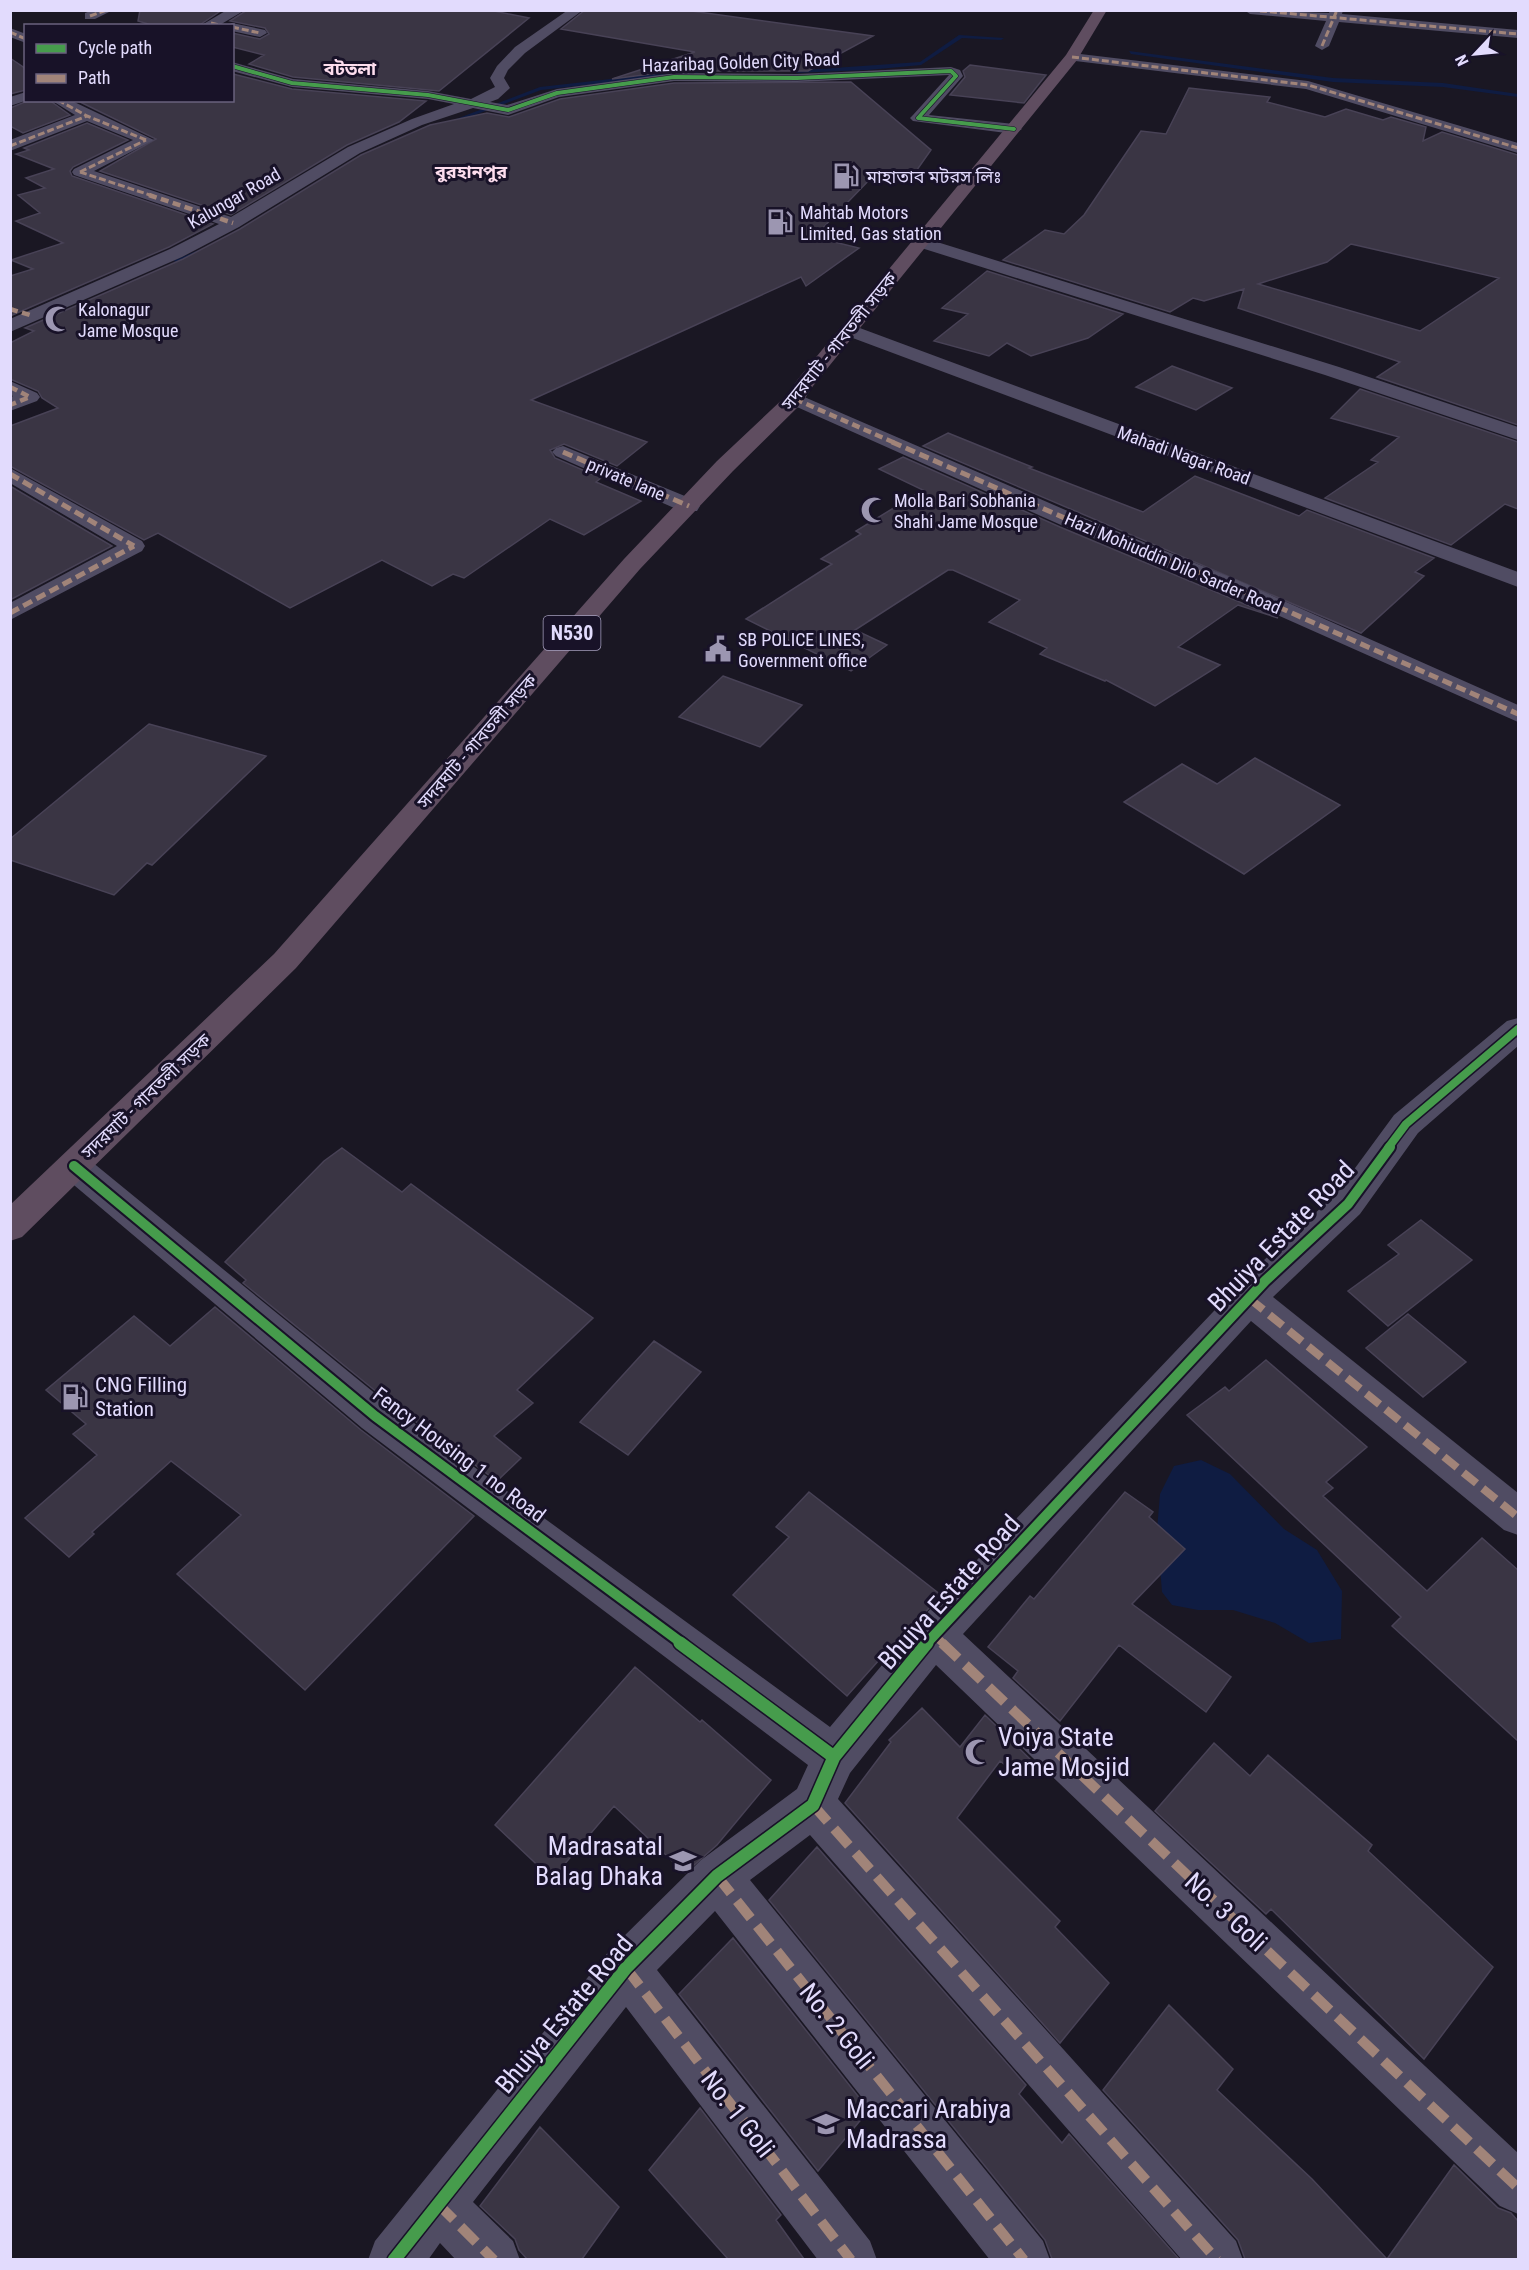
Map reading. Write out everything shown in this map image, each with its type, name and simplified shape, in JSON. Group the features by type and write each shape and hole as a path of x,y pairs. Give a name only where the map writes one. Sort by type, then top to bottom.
{"highway":[{"name":"সদরঘাট - গাবতলী সড়ক","path":"10,1227 285,961 632,564 795,399 805,383 1072,57 1101,10"}],"street":[{"path":"90,16 107,10"},
{"path":"215,24 238,10"},
{"path":"234,67 292,84 428,95 488,105 501,91 503,85 496,78 503,66 523,48 577,10"},
{"path":"1250,10 1336,14 1518,34"},
{"path":"1322,46 1336,14"},
{"path":"234,27 260,33"},
{"path":"10,32 24,38"},
{"path":"1072,57 1308,85 1518,148"},
{"name":"Hazaribag Golden City Road","path":"488,105 512,110 557,93 674,77 797,78 951,71 956,76 918,118 1014,129"},
{"path":"62,102 87,116 146,140 80,172 233,223"},
{"name":"Kalungar Road","path":"10,326 176,253 233,223 354,150 417,122 488,105"},
{"path":"10,146 87,116"},
{"path":"921,242 1332,371 1518,434"},
{"path":"10,309 33,316"},
{"name":"Mahadi Nagar Road","path":"849,330 1518,580"},
{"path":"10,387 30,397 10,405"},
{"name":"Hazi Mohiuddin Dilo Sarder Road","path":"795,399 1069,520 1229,585 1518,714"},
{"name":"private lane","path":"563,452 689,506"},
{"path":"10,474 134,546 10,613"},
{"name":"Bhuiya Estate Road","path":"394,2259 626,1968 717,1876 813,1805 834,1757 934,1635 1265,1281 1348,1204 1406,1124 1518,1029"},
{"name":"Fency Housing 1 no Road","path":"74,1166 375,1416 834,1757"},
{"path":"1250,1299 1518,1517"},
{"name":"No. 3 Goli","path":"934,1635 1518,2188"},
{"path":"813,1805 1218,2259"},
{"name":"No. 2 Goli","path":"717,1876 1024,2259"},
{"name":"No. 1 Goli","path":"626,1968 851,2259"},
{"path":"438,2204 494,2259"}],"water":[{"path":"1201,1460 1230,1474 1284,1529 1317,1550 1342,1591 1341,1639 1309,1643 1275,1623 1233,1610 1198,1610 1172,1605 1162,1592 1157,1530 1160,1494 1174,1466"}],"building":[{"path":"140,10 222,10 201,24 148,24 138,21"},
{"path":"247,10 489,10 529,18 439,91 293,77 249,64 264,55 234,48 234,33 260,39 269,34 265,28 230,21"},
{"path":"585,10 684,10 873,36 808,71 674,71 612,79 695,52 561,29"},
{"path":"10,58 24,68 24,90 10,94"},
{"path":"970,65 1046,75 1024,103 950,95 965,77 963,71"},
{"path":"234,74 292,89 426,101 399,122 347,145 231,215 100,171 156,139 80,102 234,102"},
{"path":"851,82 931,150 912,177 876,173 814,237 859,248 806,286 801,277 531,400 647,442 617,466 564,444 550,450 555,458 601,478 596,482 641,501 584,535 550,519 464,578 453,574 432,586 382,560 290,608 158,533 144,540 10,466 10,426 58,408 42,398 38,391 10,379 10,343 34,331 25,328 183,259 240,229 361,155 430,125 487,113 509,117 560,99 674,83"},
{"path":"1189,88 1270,97 1267,102 1325,117 1346,109 1383,120 1391,117 1426,127 1423,141 1442,132 1518,155 1518,425 1377,377 1400,362 1238,308 1244,289 1204,301 1193,298 1170,312 1003,260 1045,230 1064,234 1084,215 1141,131 1166,134","holes":["1351,244 1499,278 1420,331 1258,284 1327,262"]},
{"path":"25,102 52,102 70,115 23,133 10,126 10,108"},
{"path":"87,123 128,140 73,167 70,171 72,176 213,224 169,247 10,316 10,276 33,269 11,260 63,243 16,221 40,213 18,195 45,188 26,178 54,169 16,154 29,150 24,148"},
{"path":"987,271 1123,314 1088,338 1031,356 1007,343 989,356 934,341 968,314 942,308"},
{"path":"1172,366 1232,388 1196,410 1136,387"},
{"path":"1360,389 1518,442 1518,509 1505,504 1451,545 1325,498 1378,462 1371,460 1399,437 1331,418"},
{"path":"948,433 1032,467 1029,468 1143,512 1195,476 1299,516 1307,510 1434,558 1415,572 1424,576 1361,633 923,446"},
{"path":"903,457 1060,527 1278,618 1238,605 1178,647 1220,665 1155,706 1106,680 1040,654 1047,648 989,622 1020,600 953,570 948,570 855,630 887,645 851,671 746,619 832,564 821,559 861,534 856,531 923,490 879,469"},
{"path":"10,486 112,546 10,600"},
{"path":"723,676 802,705 760,747 679,717"},
{"path":"149,724 266,756 152,865 147,863 114,895 10,860 10,839"},
{"path":"1255,758 1340,805 1244,874 1124,802 1182,764 1217,784"},
{"path":"342,1148 402,1192 411,1184 593,1318 517,1390 533,1403 494,1436 521,1458 497,1481 389,1402 243,1283 246,1280 225,1262 324,1161"},
{"path":"1421,1220 1472,1260 1388,1326 1348,1291 1399,1254 1388,1245"},
{"path":"215,1307 361,1430 474,1516 305,1690 177,1574 241,1515 171,1461 92,1532 94,1534 69,1557 25,1518 97,1455 73,1434 86,1424 46,1390 134,1316 170,1346"},
{"path":"1408,1314 1466,1362 1423,1397 1366,1348"},
{"path":"654,1341 701,1372 628,1455 580,1422"},
{"path":"1266,1360 1367,1447 1326,1482 1333,1488 1323,1496 1427,1591 1482,1538 1518,1570 1518,1741 1392,1626 1401,1617 1187,1415 1225,1387 1229,1391"},
{"path":"809,1492 941,1595 907,1632 905,1631 847,1696 733,1595 789,1537 776,1527"},
{"path":"1125,1492 1153,1512 1149,1517 1185,1549 1132,1604 1231,1677 1206,1712 1119,1645 1060,1721 1013,1678 1018,1671 988,1647 1030,1596 1034,1599"},
{"path":"635,1667 700,1722 702,1720 771,1780 717,1845 685,1873 614,1806 552,1879 495,1825"},
{"path":"922,1708 960,1747 985,1715 1030,1759 1018,1775 1000,1761 957,1818 1060,1921 1055,1927 1109,1983 1060,2043 845,1803 891,1742 889,1740"},
{"path":"1214,1743 1250,1776 1268,1755 1372,1845 1368,1851 1493,1967 1424,2059 1271,1909 1266,1914 1155,1811"},
{"path":"817,1847 1026,2085 1019,2094 1062,2143 1069,2134 1179,2259 1052,2259 1045,2240 769,1900"},
{"path":"733,1938 869,2110 818,2171 679,1994"},
{"path":"1169,2005 1233,2069 1217,2090 1312,2179 1387,2259 1245,2259 1238,2240 1103,2090"},
{"path":"700,2108 781,2215 776,2220 804,2259 728,2259 649,2170"},
{"path":"540,2127 619,2207 582,2259 527,2259 519,2250 515,2239 480,2206"},
{"path":"1454,2165 1498,2208 1511,2213 1518,2221 1518,2259 1387,2259"}],"waterway":[{"path":"793,71 921,63 961,36 1001,38"},
{"path":"1131,52 1333,80 1443,85 1518,96"},
{"path":"446,124 540,89 700,71"},
{"path":"176,261 203,250"}],"marked path":[{"path":"90,16 107,10"},
{"path":"1250,10 1518,34"},
{"path":"1322,46 1337,10"},
{"path":"211,23 215,24"},
{"path":"234,27 260,33"},
{"path":"10,32 24,38"},
{"path":"1072,57 1308,85 1518,148"},
{"path":"62,102 87,116 146,140"},
{"path":"10,146 87,116"},
{"path":"80,172 146,140"},
{"path":"80,172 233,223"},
{"path":"10,309 33,316"},
{"path":"10,387 30,397 10,405"},
{"path":"795,399 1069,520 1229,585 1518,714"},
{"path":"563,452 689,506"},
{"path":"10,474 134,546"},
{"path":"10,613 134,546"},
{"path":"1250,1299 1518,1517"},
{"path":"934,1635 1518,2188"},
{"path":"813,1805 1217,2260"},
{"path":"717,1876 1024,2260"},
{"path":"626,1968 851,2260"},
{"path":"438,2204 494,2260"}],"cycle path":[{"path":"234,67 292,83 428,95 508,110 557,93 674,77 797,78 951,71 956,76 918,118 1014,129"},
{"path":"394,2260 626,1968 717,1876 813,1805 834,1757 934,1635 1265,1281 1348,1204 1406,1124 1518,1029"},
{"path":"74,1166 375,1416 834,1757"}],"place":[{"name":"মাহাতাব মটরস লিঃ","path":"846,176"},
{"name":"Mahtab Motors Limited, Gas station","path":"780,222"},
{"name":"Kalonagur Jame Mosque","path":"58,319"},
{"name":"Molla Bari Sobhania Shahi Jame Mosque","path":"874,510"},
{"name":"SB POLICE LINES, Government office","path":"718,649"},
{"name":"CNG Filling Station","path":"75,1397"},
{"name":"Voiya State Jame Mosjid","path":"978,1752"},
{"name":"Madrasatal Balag Dhaka","path":"683,1861"},
{"name":"Maccari Arabiya Madrassa","path":"826,2124"}],"district":[{"name":"বটতলা","path":"350,68"},
{"name":"বুরহানপুর","path":"471,171"}]}
